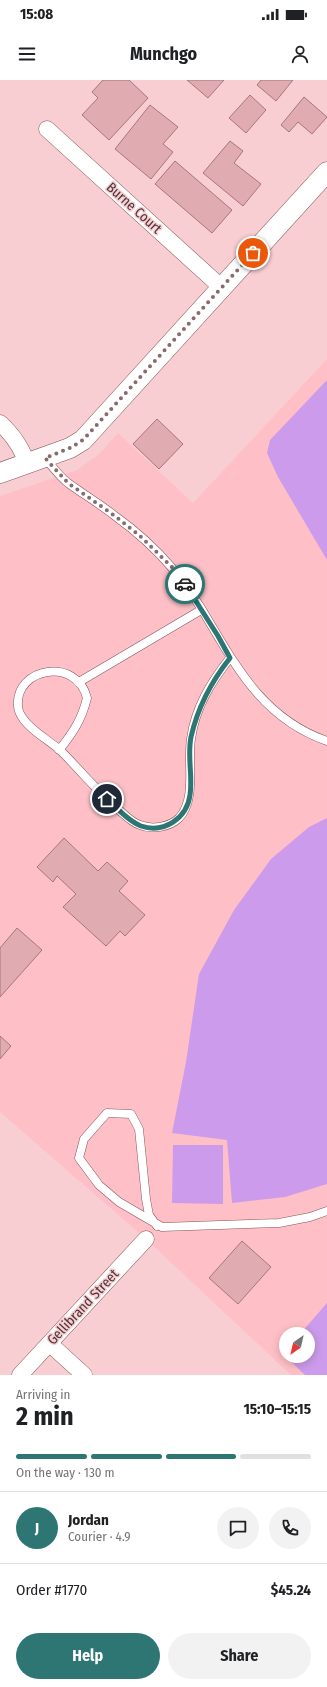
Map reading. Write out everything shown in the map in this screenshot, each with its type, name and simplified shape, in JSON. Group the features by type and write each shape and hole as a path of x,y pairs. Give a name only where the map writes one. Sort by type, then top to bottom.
{"street":[{"name":"Burne Court","path":"47,130 221,287"},
{"path":"0,474 70,448 83,440 327,172"},
{"path":"0,423 16,441 24,453 36,461"},
{"name":"Gellibrand Street","path":"20,1375 146,1240"},
{"path":"50,1344 84,1375"}],"lane":[{"path":"36,461 115,516 157,552 187,586 230,658 258,696 276,713 309,735 327,741"},
{"path":"79,682 201,610"},
{"path":"59,750 76,729 83,713 87,698 79,682 64,672 43,673 26,684 19,698 18,706 23,720 59,750 95,789 133,822 150,828 171,824 184,812 190,797 191,738 203,698 217,675 230,658"},
{"path":"157,1226 149,1215 146,1199 139,1129 131,1114 107,1113 84,1140 79,1158 99,1185 114,1198 157,1226 177,1227 279,1223 310,1217 327,1210"},
{"path":"146,1240 157,1226"}],"shaded area":[{"path":"327,359 327,1375 291,1375 146,1239 0,1112 0,496 77,470 99,454 118,433 193,503"},
{"path":"327,380 327,560 278,477 267,453 270,440"},
{"path":"327,818 327,1184 285,1197 232,1203 227,1140 172,1133 186,1062 199,974 234,910 271,859 309,827"},
{"path":"173,1145 223,1145 223,1204 172,1203"},
{"path":"327,1303 327,1375 305,1375 292,1363 315,1363 315,1327 306,1327"}],"building":[{"path":"103,80 129,80 148,98 109,140 82,115 98,98 92,92"},
{"path":"187,80 224,80 208,98"},
{"path":"261,80 293,80 276,101 257,85"},
{"path":"250,95 266,110 246,133 229,118"},
{"path":"304,97 327,117 312,134 298,122 289,132 281,125"},
{"path":"150,105 178,127 163,144 173,152 151,179 115,149"},
{"path":"230,141 243,151 234,163 261,184 243,206 203,173"},
{"path":"175,161 232,210 212,233 155,184"},
{"path":"157,419 183,444 159,469 133,444"},
{"path":"64,838 98,871 107,862 128,881 119,891 145,915 125,936 120,931 106,946 63,907 76,894 57,876 53,882 37,867"},
{"path":"17,928 42,950 0,997 0,948"},
{"path":"0,1036 11,1046 0,1059"},
{"path":"242,1241 271,1267 238,1304 209,1278"}],"way so far":[{"path":"185,584 174,569 140,536 115,516 68,483 45,458 70,448 83,440 253,253"}],"route":[{"path":"107,799 133,822 140,826 150,828 171,824 184,812 187,806 191,788 189,771 191,738 196,719 203,698 217,675 230,658 185,584"}]}
